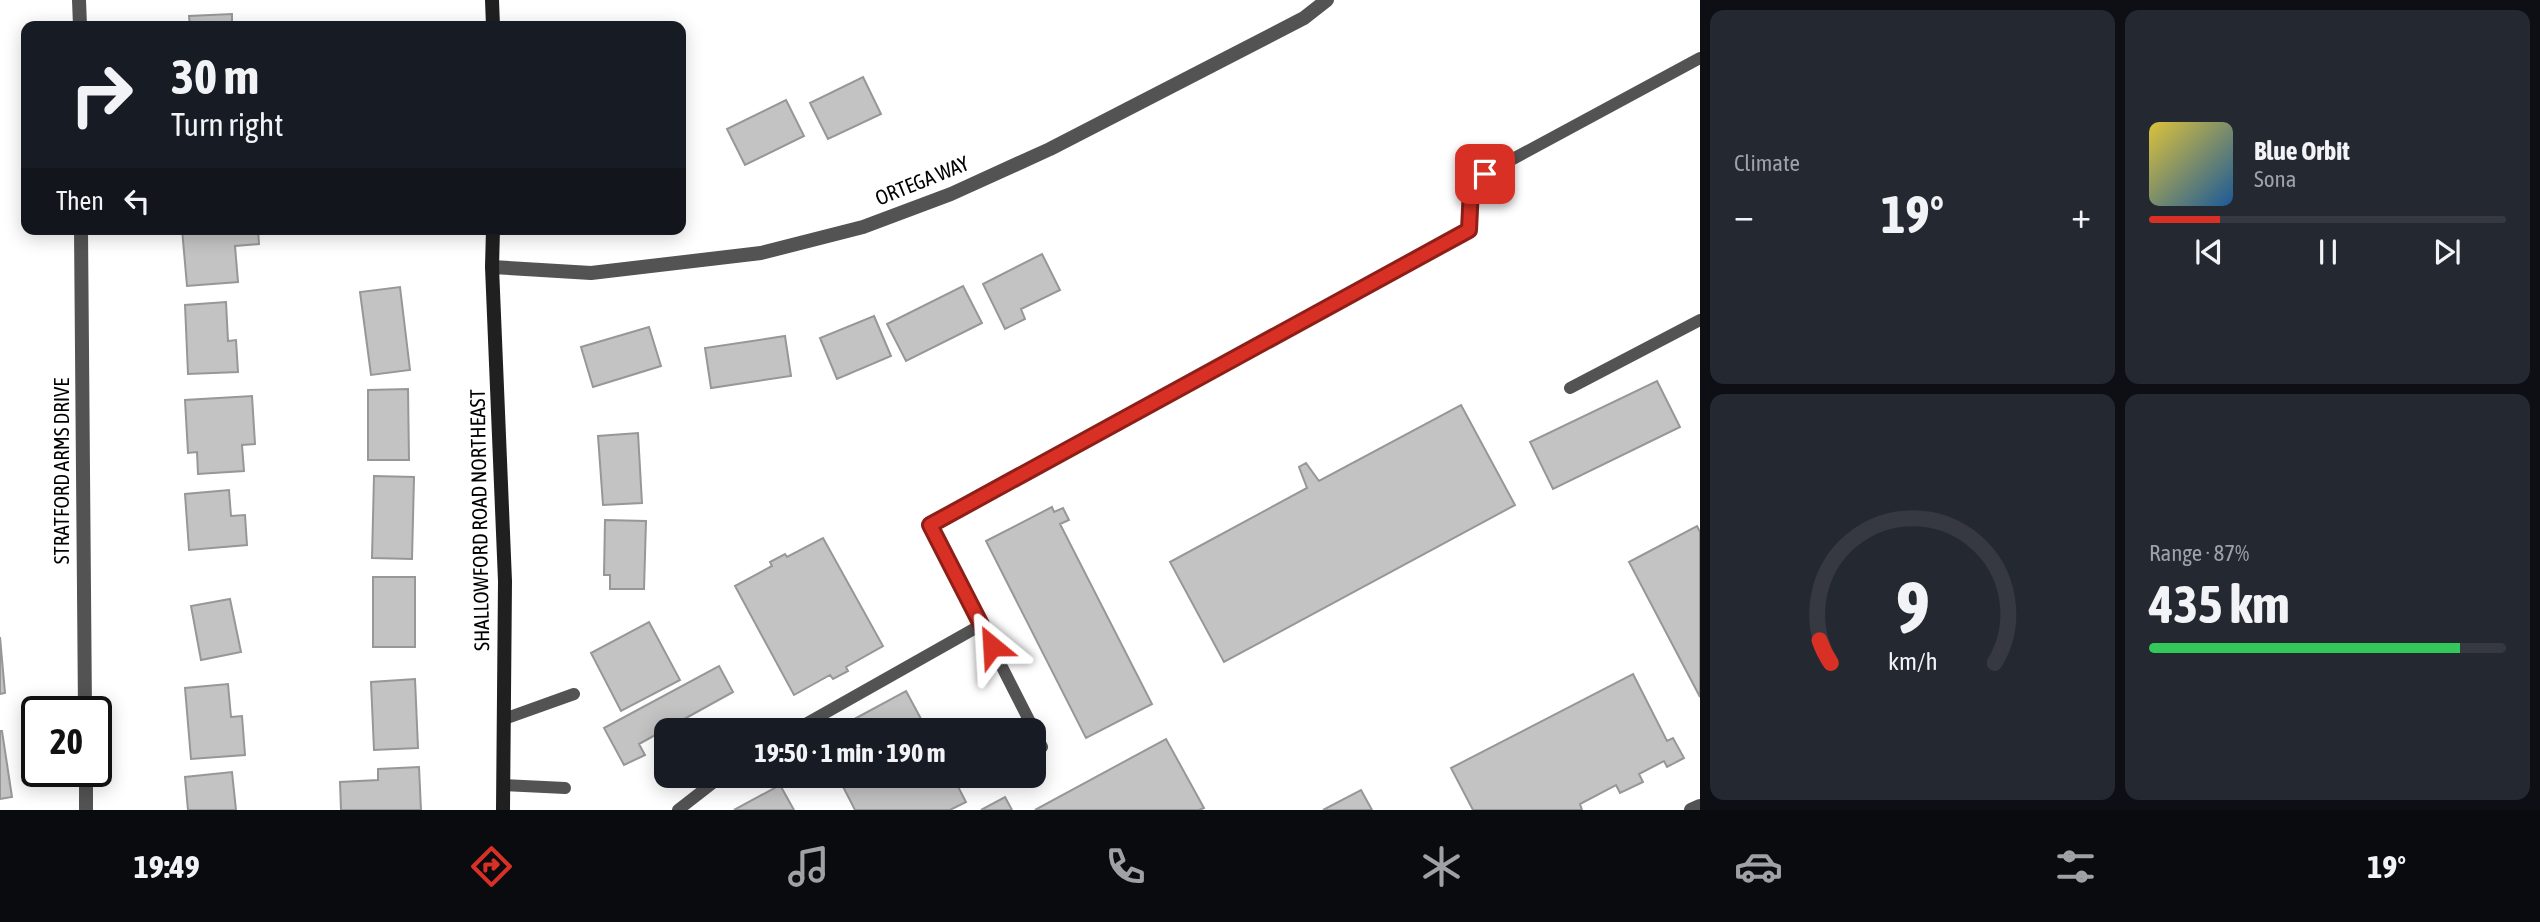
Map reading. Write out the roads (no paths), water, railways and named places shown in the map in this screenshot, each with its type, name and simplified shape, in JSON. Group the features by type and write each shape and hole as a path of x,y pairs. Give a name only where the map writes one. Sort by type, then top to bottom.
{"street":[{"path":"79,0 80,21"},
{"path":"492,0 493,21"},
{"name":"ORTEGA WAY","path":"492,267 591,273 761,253 863,227 951,194 1050,149 1304,18 1327,0"},
{"name":"STRATFORD ARMS DRIVE","path":"81,235 85,696"},
{"name":"SHALLOWFORD ROAD NORTHEAST","path":"493,235 505,581 503,810"},
{"path":"86,787 86,810"},
{"path":"1691,810 1700,806"}],"lane":[{"path":"1028,718 930,525 1469,230 1471,188 1485,174 1700,58"},
{"path":"1570,388 1700,320"},
{"path":"816,718 981,625"},
{"path":"504,719 574,694"},
{"path":"503,785 565,788"},
{"path":"678,810 706,788"}]}
